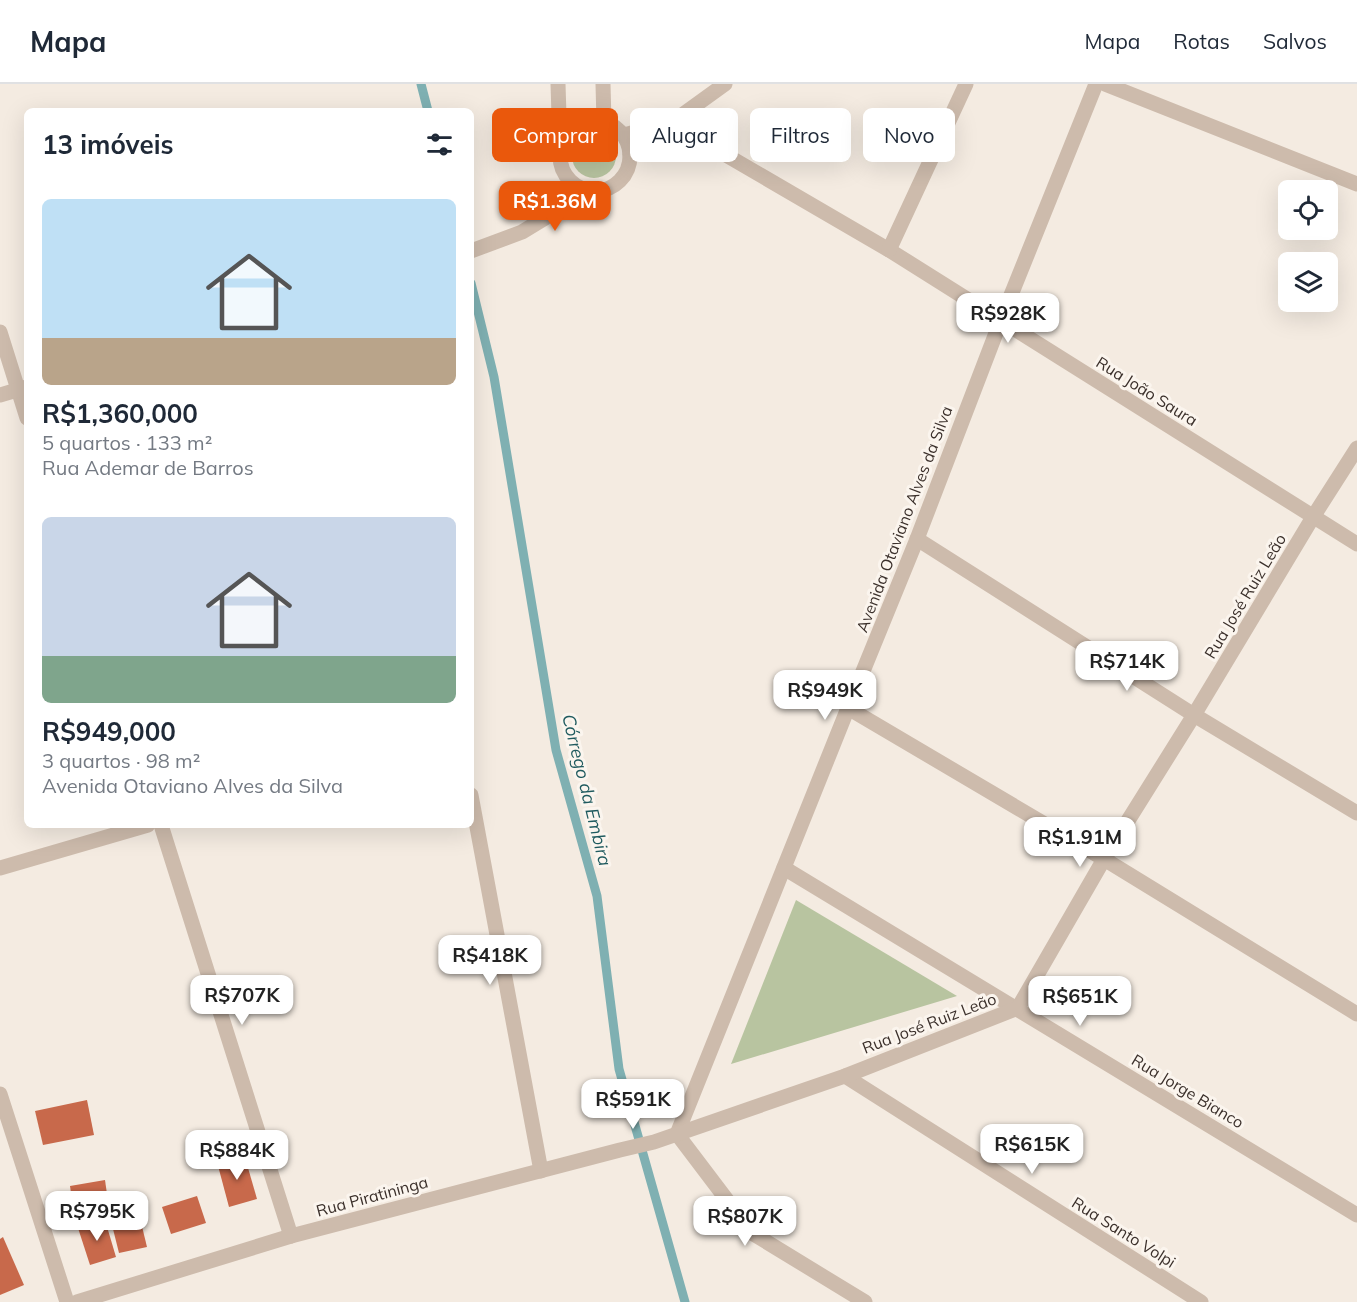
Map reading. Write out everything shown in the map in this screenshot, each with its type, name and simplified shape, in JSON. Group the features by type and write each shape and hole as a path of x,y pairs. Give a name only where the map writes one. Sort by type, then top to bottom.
{"street":[{"path":"558,84 559,108"},
{"path":"603,84 604,108"},
{"path":"692,108 725,84"},
{"path":"889,250 966,84"},
{"name":"Avenida Otaviano Alves da Silva","path":"678,1134 917,539 1001,320 1096,84"},
{"path":"1105,84 1357,184"},
{"path":"560,162 565,175 575,185 589,191 610,188 619,182 629,165 628,144 624,135 618,130"},
{"path":"624,135 630,133"},
{"name":"Rua João Saura","path":"738,162 889,250 1357,544"},
{"path":"474,250 522,232 545,219 566,200 575,185"},
{"path":"0,332 22,388 0,395"},
{"name":"Rua José Ruiz Leão","path":"678,1134 846,1076 1017,1008 1104,859 1357,448"},
{"path":"917,539 1194,715 1357,813"},
{"path":"848,708 1104,859 1357,1014"},
{"path":"474,811 541,1171"},
{"path":"0,868 138,828"},
{"path":"163,828 291,1236"},
{"name":"Rua Jorge Bianco","path":"784,868 1357,1215"},
{"name":"Rua Santo Volpi","path":"846,1076 1201,1302"},
{"path":"0,1094 67,1302"},
{"path":"678,1134 752,1233 865,1302"},
{"name":"Rua Piratininga","path":"77,1302 291,1236 678,1134"}],"green space":[{"path":"574,162 614,162 610,172 594,178 578,172"},
{"path":"796,900 957,996 731,1064"}],"building":[{"path":"87,1100 94,1135 43,1145 35,1111"},
{"path":"244,1154 257,1199 229,1207 217,1162"},
{"path":"105,1180 109,1208 74,1214 70,1186"},
{"path":"197,1196 206,1223 171,1234 162,1207"},
{"path":"138,1210 147,1247 119,1253 110,1217"},
{"path":"105,1220 116,1257 90,1265 78,1228"},
{"path":"3,1237 24,1285 0,1295 0,1239"}],"waterway":[{"name":"Córrego da Embira","path":"421,84 427,108"},
{"name":"Córrego da Embira","path":"474,295 494,377 556,750 597,896 619,1069 685,1302"}]}
